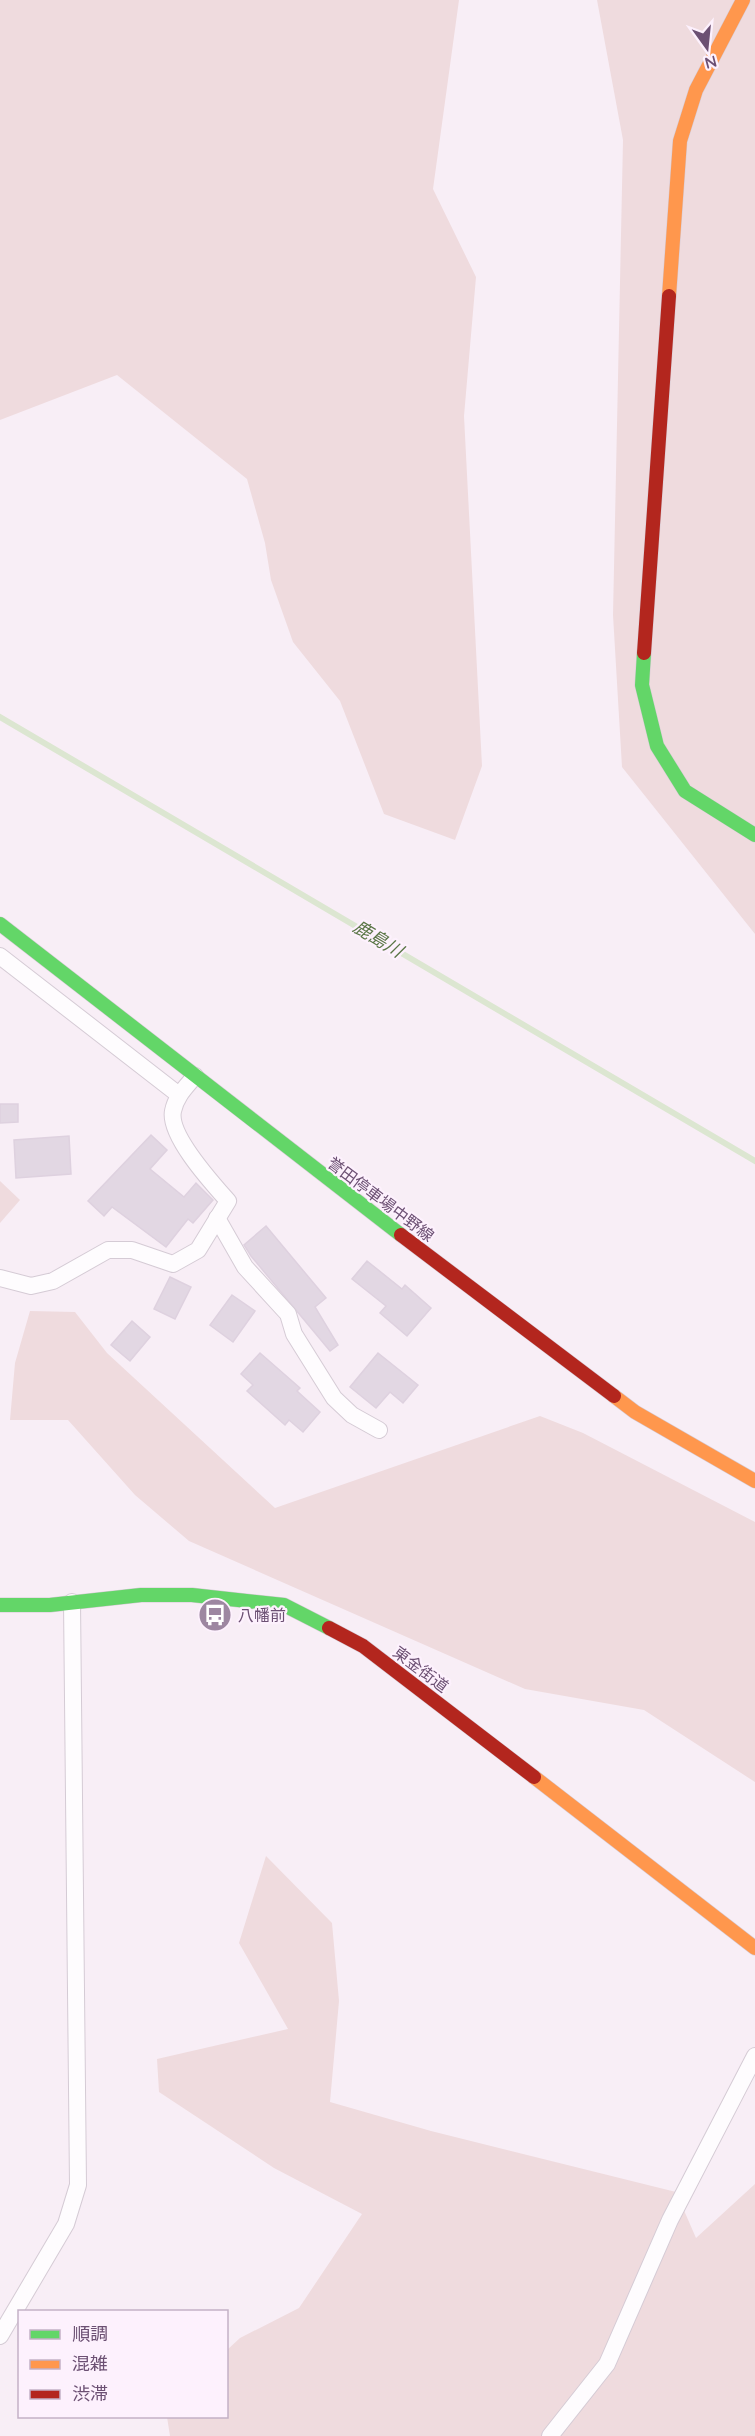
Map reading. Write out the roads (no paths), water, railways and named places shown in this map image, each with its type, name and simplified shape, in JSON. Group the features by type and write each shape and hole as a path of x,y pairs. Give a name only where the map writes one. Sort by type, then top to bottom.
{"main road":[{"path":"743,0 696,90 680,141 642,685 657,746 685,791 755,836"},
{"name":"誉田停車場中野線","path":"0,924 379,1219 635,1412 755,1481"},
{"name":"東金街道","path":"0,1605 50,1605 141,1595 192,1595 284,1605 363,1646 755,1948"}],"street":[{"path":"0,956 179,1095"},
{"path":"0,1278 31,1286 53,1281 108,1250 132,1250 172,1264 198,1250 228,1201 179,1137 172,1113 179,1095 195,1076"},
{"path":"218,1218 245,1267 288,1314 294,1334 334,1398 352,1415 379,1430"},
{"path":"0,2336 66,2224 78,2185 72,1602"},
{"path":"550,2436 607,2364 670,2220 755,2056"}],"waterway":[{"name":"鹿島川","path":"0,717 755,1161"}],"place":[{"name":"八幡前","path":"215,1615"}]}
